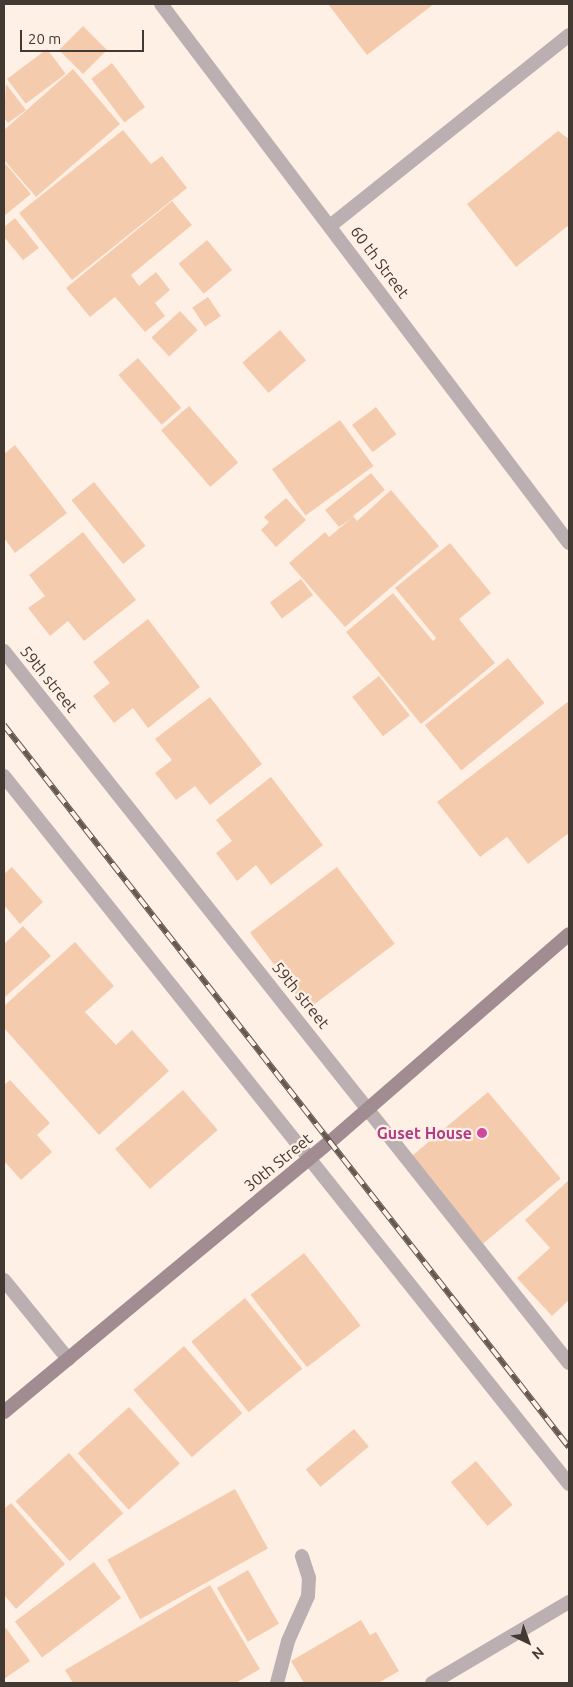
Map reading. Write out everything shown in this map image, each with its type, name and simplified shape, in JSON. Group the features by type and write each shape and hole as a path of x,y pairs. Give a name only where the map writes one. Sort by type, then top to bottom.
{"main road":[{"name":"30th Street","path":"4,1412 369,1108 535,961 569,934"}],"street":[{"name":"60 th Street","path":"161,4 569,542"},
{"path":"330,226 569,35"},
{"name":"59th street","path":"4,651 369,1108 569,1364"},
{"path":"4,776 569,1484"},
{"path":"4,1280 68,1359"},
{"path":"277,1683 288,1641 308,1596 309,1578 302,1556"},
{"path":"432,1683 569,1602"}],"building":[{"path":"328,4 434,4 367,55"},
{"path":"83,26 107,50 83,74 59,50"},
{"path":"47,49 66,74 26,104 7,79"},
{"path":"112,63 145,107 124,123 91,79"},
{"path":"73,69 120,124 36,197 4,160 4,130"},
{"path":"6,84 26,110 8,123 4,118"},
{"path":"123,130 151,164 162,156 187,188 72,280 19,213"},
{"path":"558,131 569,139 569,225 516,267 467,204"},
{"path":"4,162 31,194 4,216"},
{"path":"172,201 192,225 131,275 139,286 156,272 170,290 155,303 165,316 145,332 115,297 90,317 66,288"},
{"path":"15,218 39,248 23,260 4,237 4,227"},
{"path":"207,240 232,270 204,294 179,264"},
{"path":"208,297 221,316 205,327 192,308"},
{"path":"180,311 198,330 169,357 151,338"},
{"path":"280,330 306,360 269,393 242,363"},
{"path":"138,358 181,408 162,425 118,375"},
{"path":"189,406 238,463 210,487 161,430"},
{"path":"376,407 396,434 373,452 352,425"},
{"path":"340,420 374,466 306,515 272,469"},
{"path":"15,445 67,513 15,553 4,538 4,454"},
{"path":"371,473 385,490 353,516 357,521 391,490 439,546 345,627 289,563 325,532 329,537 352,518 339,527 325,510"},
{"path":"94,482 146,546 123,564 71,500"},
{"path":"286,498 306,520 276,547 261,530 269,522 264,517"},
{"path":"83,532 136,600 84,641 68,621 50,636 28,608 45,596 29,575"},
{"path":"450,543 491,593 459,619 495,663 421,724 346,632 393,593 433,641 436,638 395,588"},
{"path":"301,579 313,595 282,618 270,602"},
{"path":"148,619 200,687 148,728 133,708 114,723 93,696 110,683 93,662"},
{"path":"508,658 545,703 461,770 425,725"},
{"path":"379,676 410,715 383,736 352,697"},
{"path":"210,697 262,764 210,805 195,786 176,800 155,773 172,760 155,739"},
{"path":"569,701 569,833 528,864 507,837 480,857 437,802"},
{"path":"271,777 323,845 271,885 256,865 237,881 216,853 232,841 216,820"},
{"path":"12,867 43,902 20,924 4,905 4,874"},
{"path":"337,867 395,944 308,1009 250,933"},
{"path":"23,926 51,956 5,997 4,944"},
{"path":"75,942 114,986 85,1012 116,1045 132,1030 169,1071 99,1135 4,1028 4,1006"},
{"path":"10,1080 50,1123 37,1135 52,1152 21,1180 4,1161 4,1085"},
{"path":"183,1090 218,1130 150,1189 115,1149"},
{"path":"488,1092 561,1179 483,1243 411,1157"},
{"path":"568,1181 569,1300 552,1316 517,1278 550,1248 525,1220"},
{"path":"304,1253 361,1325 307,1367 250,1295"},
{"path":"245,1298 302,1369 249,1412 191,1341"},
{"path":"184,1346 242,1413 192,1457 133,1390"},
{"path":"129,1407 180,1463 129,1510 78,1453"},
{"path":"354,1429 369,1447 321,1487 306,1469"},
{"path":"69,1453 123,1513 70,1561 15,1501"},
{"path":"476,1461 513,1505 487,1526 451,1482"},
{"path":"235,1489 268,1548 140,1619 107,1560"},
{"path":"11,1503 65,1564 16,1609 4,1595 4,1509"},
{"path":"94,1562 121,1598 42,1658 15,1622"},
{"path":"248,1570 279,1624 248,1642 217,1588"},
{"path":"210,1585 260,1669 236,1683 73,1683 65,1670"},
{"path":"361,1620 370,1635 376,1632 399,1671 378,1683 304,1683 291,1661"},
{"path":"6,1628 30,1661 4,1679 4,1630"}],"railway":[{"path":"4,725 569,1447"}],"place":[{"name":"Guset House","path":"482,1133"}]}
